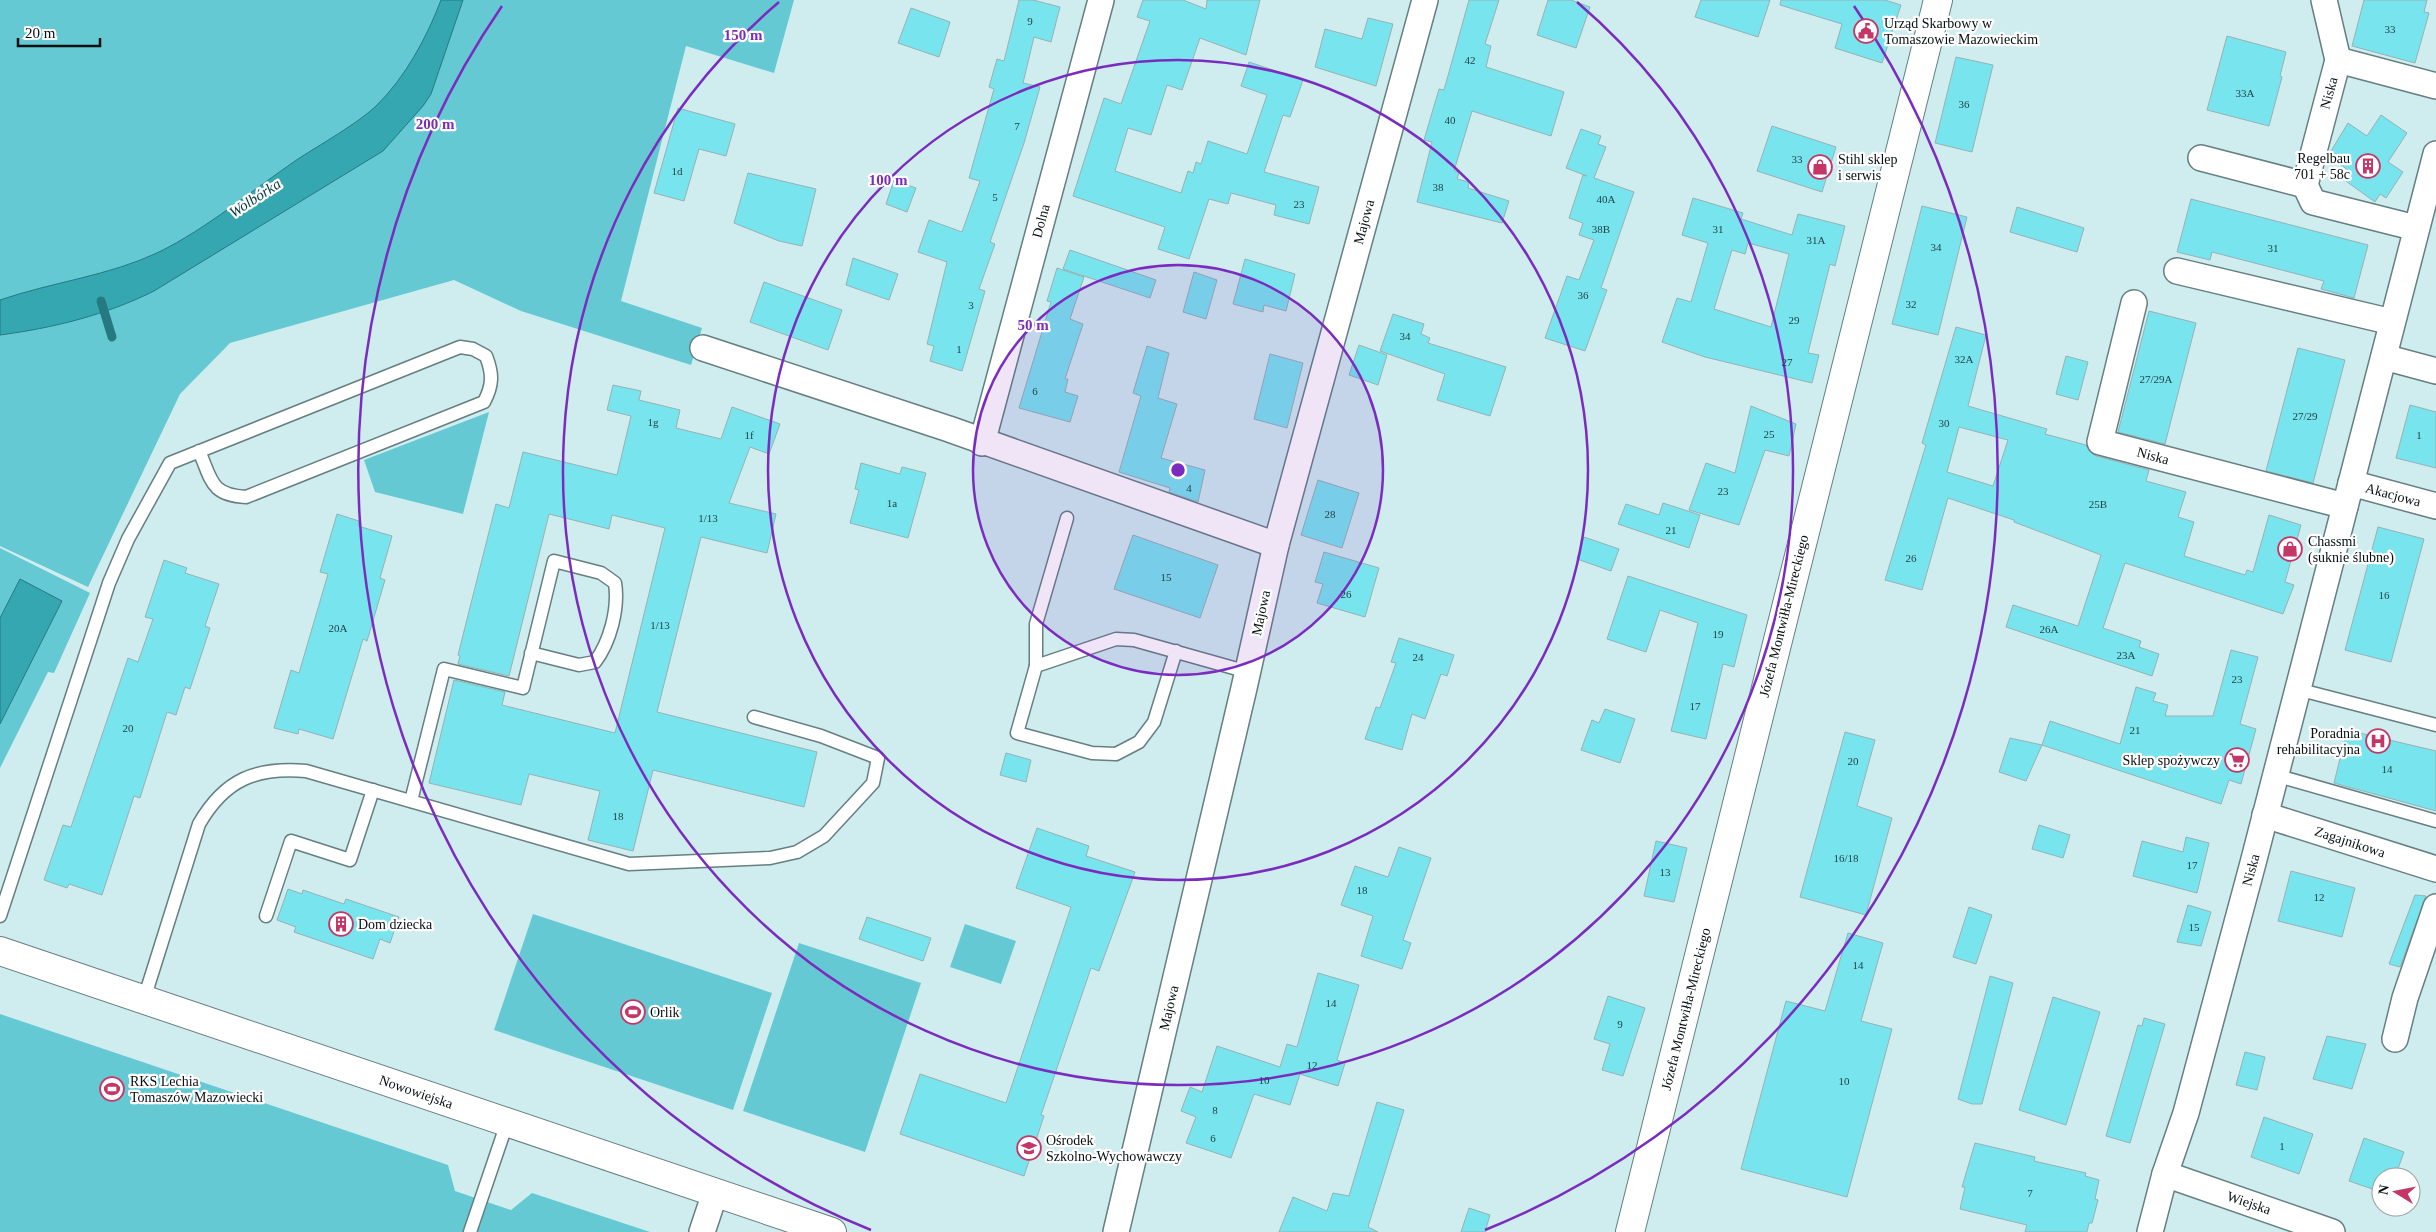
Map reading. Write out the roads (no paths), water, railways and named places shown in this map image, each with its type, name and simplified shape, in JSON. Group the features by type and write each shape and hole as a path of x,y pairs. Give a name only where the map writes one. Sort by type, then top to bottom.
{"main road":[{"name":"Józefa Montwiłła-Mireckiego","path":"1630,1232 1938,0"},
{"name":"Nowowiejska","path":"0,950 832,1232"}],"street":[{"name":"Dolna","path":"982,443 1100,0"},
{"name":"Majowa","path":"1116,1232 1248,672 1276,545 1425,0"},
{"name":"Niska","path":"2305,184 2338,60 2324,0"},
{"name":"Niska","path":"2338,60 2436,86"},
{"name":"Niska","path":"2150,1232 2186,1113 2265,815 2416,228 2433,180 2436,154"},
{"path":"2201,158 2305,184 2313,202 2416,228"},
{"path":"2176,270 2392,322"},
{"name":"Niska","path":"2134,303 2100,442 2348,495"},
{"path":"702,348 949,430 1276,545"},
{"path":"2384,357 2436,371"},
{"name":"Akacjowa","path":"2348,495 2436,506"},
{"name":"Zagajnikowa","path":"2265,815 2436,869"},
{"path":"2395,1039 2405,998 2436,907"},
{"name":"Wiejska","path":"2166,1174 2332,1232"},
{"path":"702,1232 715,1193"}],"lane":[{"path":"0,916 117,565 128,539 170,463 199,451 460,347 472,349 486,356 492,371 492,389 484,402 246,497 230,496 215,488 199,451"},
{"path":"1067,518 1036,624 1036,666 1017,733 1092,753 1116,754 1139,742 1154,722 1176,651"},
{"path":"411,801 444,669 523,688 531,653 554,562 601,573 615,584 618,598 605,649 595,662 579,665 531,653"},
{"path":"1036,666 1116,639 1134,640 1248,672"},
{"path":"2297,690 2436,725"},
{"path":"144,1000 199,824 210,806 228,789 252,775 280,769 306,771 629,864 770,858 797,852 824,836 872,783 878,758 821,736 754,716"},
{"path":"2275,775 2436,821"},
{"path":"266,916 292,841 350,860 373,790"},
{"path":"470,1232 506,1123"}],"water":[{"name":"Wolbórka","path":"441,0 463,0 431,94 423,106 383,151 154,291 98,314 40,329 0,335 0,300 120,267 177,243 298,159 359,120 387,95 406,70 429,28"},
{"path":"20,579 62,601 0,724 0,618"}],"waterway":[{"path":"101,301 112,337"}],"place":[{"name":"Urząd Skarbowy w Tomaszowie Mazowieckim","path":"1866,31"},
{"name":"Regelbau 701 + 58c","path":"2368,166"},
{"name":"Stihl sklep i serwis","path":"1820,167"},
{"name":"Chassmi (suknie ślubne)","path":"2290,549"},
{"name":"Poradnia rehabilitacyjna","path":"2378,741"},
{"name":"Sklep spożywczy","path":"2237,760"},
{"name":"Dom dziecka","path":"341,924"},
{"name":"Orlik","path":"633,1012"},
{"name":"RKS Lechia Tomaszów Mazowiecki","path":"112,1089"},
{"name":"Ośrodek Szkolno-Wychowawczy","path":"1029,1148"}]}
